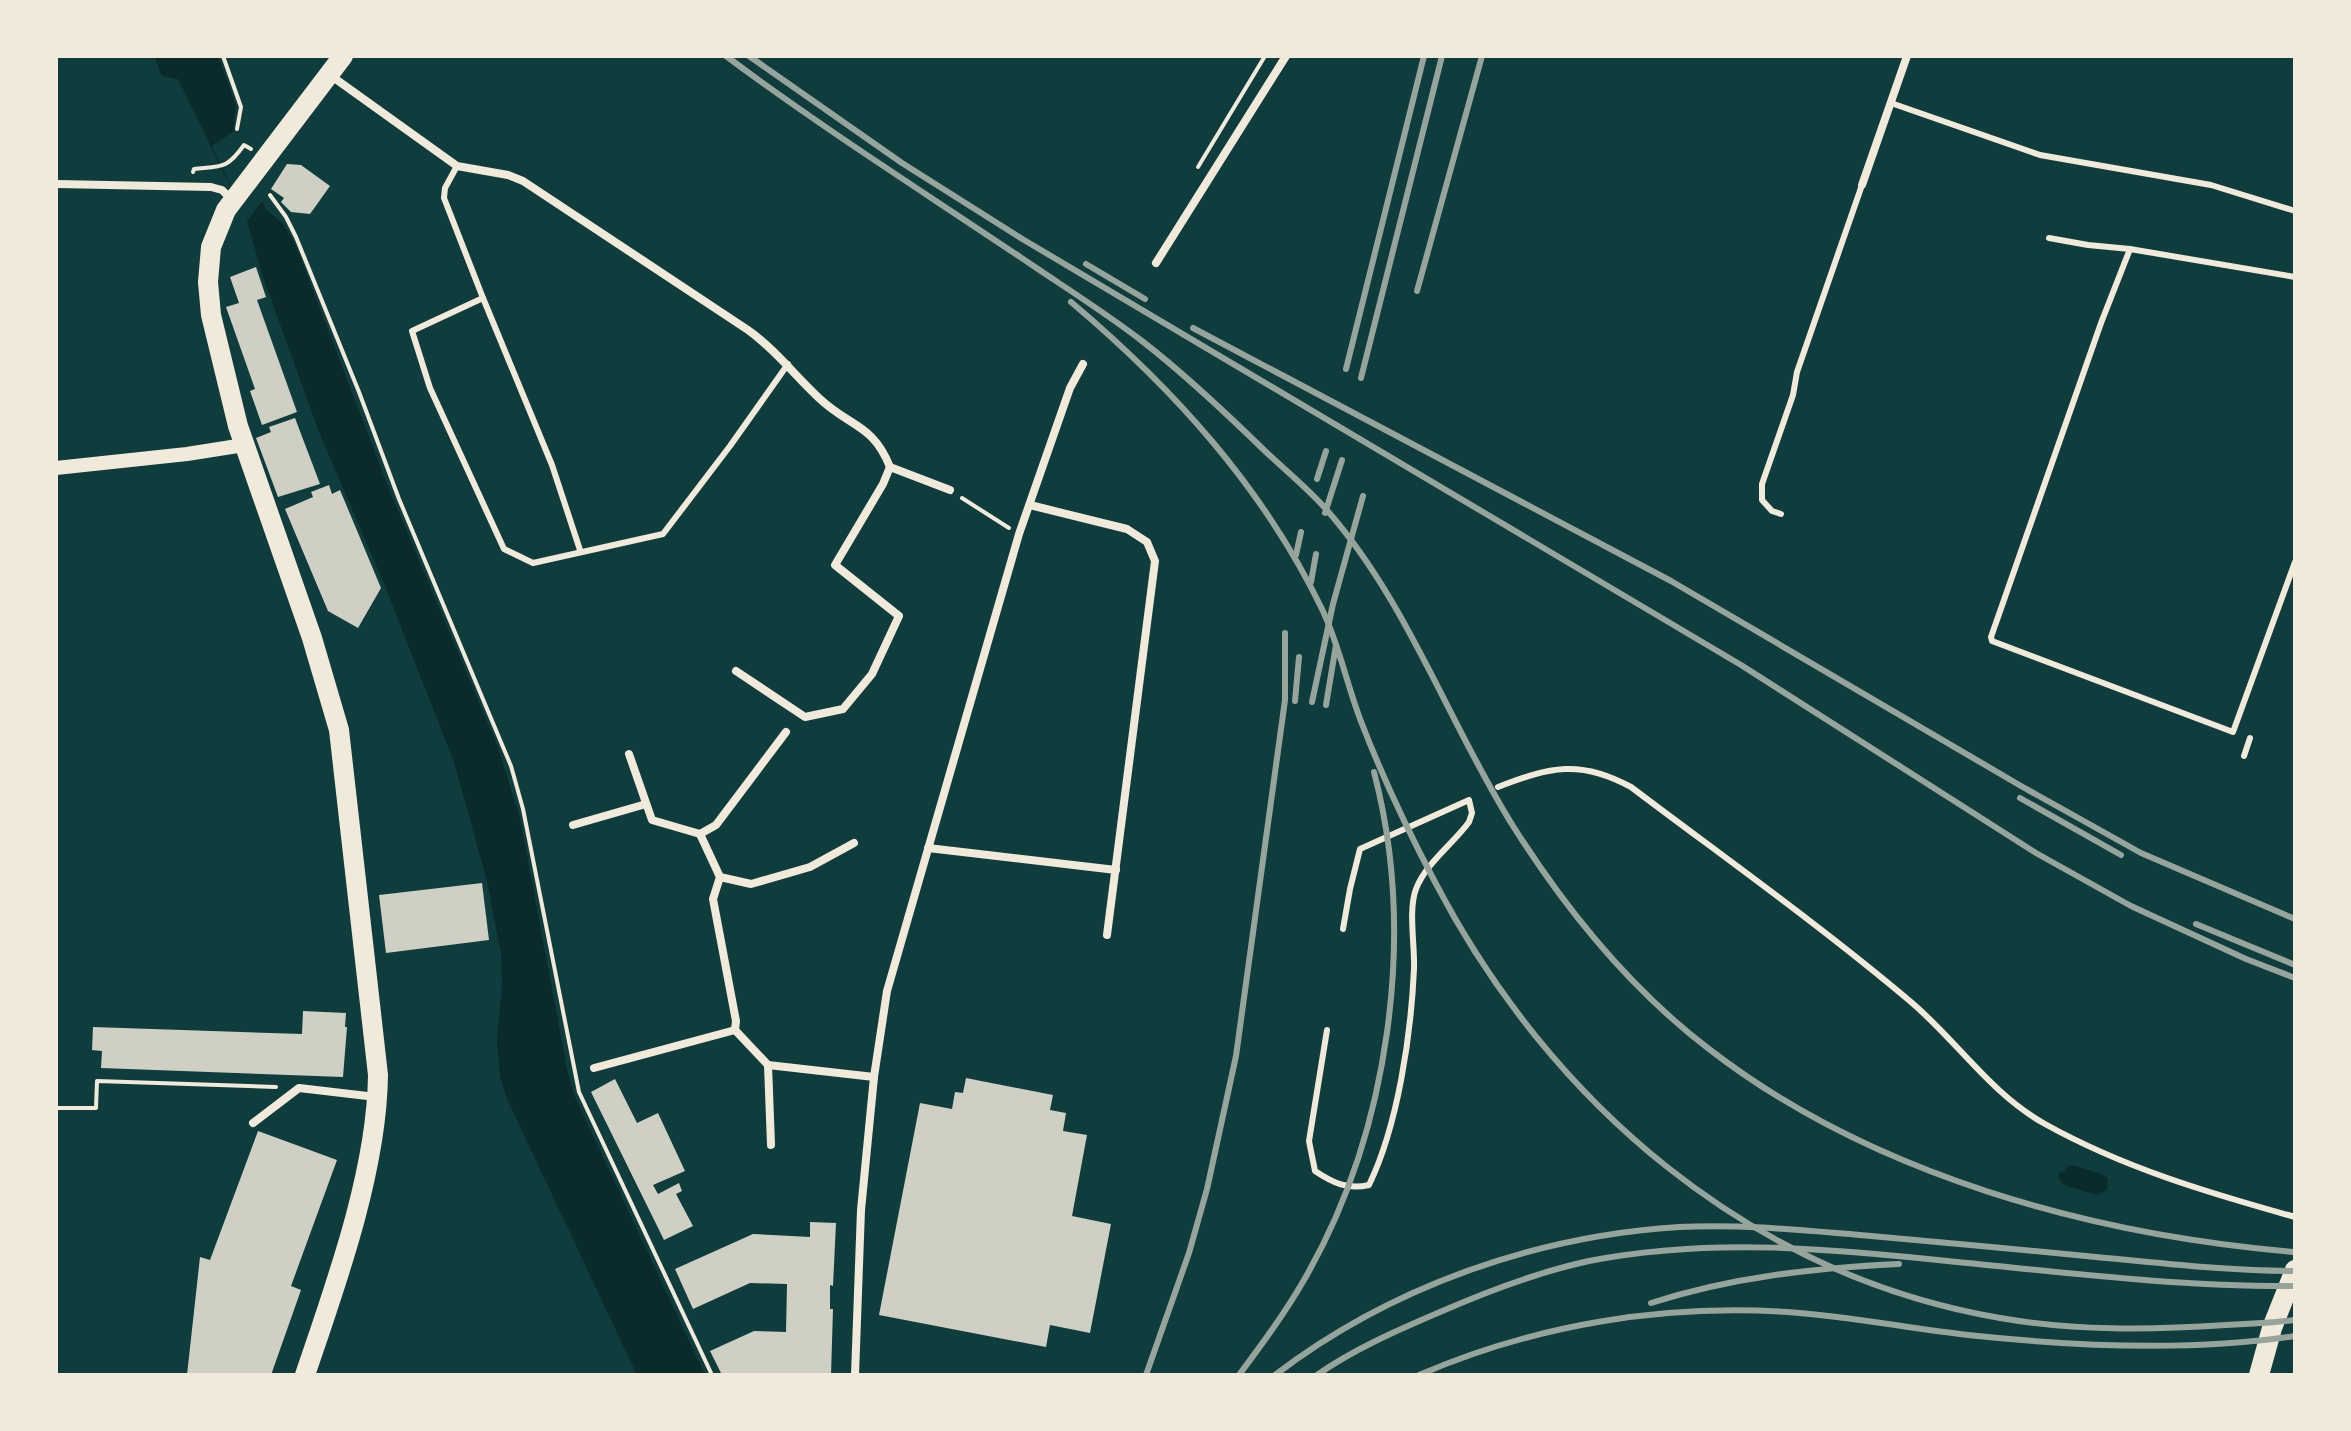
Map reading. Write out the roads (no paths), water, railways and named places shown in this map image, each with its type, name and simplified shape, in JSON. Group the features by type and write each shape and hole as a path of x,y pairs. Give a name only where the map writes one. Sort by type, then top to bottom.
{"main road":[{"path":"305,1375 357,1205 378,1075 339,730 312,638 244,445 211,315 208,282 216,229 234,198 343,56"},
{"path":"2259,1375 2272,1328 2295,1270"}],"street":[{"path":"1156,263 1286,56"},
{"path":"1862,185 1907,56"},
{"path":"329,74 457,166 508,175 523,181 748,330 788,364 833,410 858,423 875,439 890,467 950,490"},
{"path":"56,184 211,187 234,198"},
{"path":"855,1375 861,1210 874,1077 887,991 1019,534 1070,388 1083,364"},
{"path":"56,468 244,445"},
{"path":"736,671 799,715 810,717 843,709 872,674 899,616 835,565 890,467"},
{"path":"1030,505 1127,529 1147,542 1155,561 1107,935"},
{"path":"792,723 799,715"},
{"path":"629,754 652,820 700,834 716,825 786,732"},
{"path":"573,825 646,804"},
{"path":"700,834 720,877 713,899 736,1021 735,1030 768,1065 874,1077"},
{"path":"720,877 751,884 810,867 854,843"},
{"path":"928,848 1116,870"},
{"path":"594,1068 735,1030"},
{"path":"768,1065 771,1145"},
{"path":"253,1123 299,1088 376,1097"}],"lane":[{"path":"1891,103 2040,155 2211,185 2295,211"},
{"path":"457,166 445,188 444,198 552,465 580,550"},
{"path":"1781,514 1772,511 1762,500 1762,484 1862,185"},
{"path":"2049,238 2295,277"},
{"path":"2130,249 2096,336 1992,641 2233,732 2295,562"},
{"path":"483,298 412,331 430,388 504,549 533,563 580,550 663,534 788,364"},
{"path":"786,732 792,723"},
{"path":"2244,756 2250,738"},
{"path":"1498,787 1537,772 1584,769 1606,773 1631,787 1876,972 1931,1019 2001,1093 2042,1122 2110,1157 2153,1174 2295,1217"},
{"path":"1327,1030 1309,1141 1315,1171 1328,1180 1353,1189 1369,1185 1387,1139 1403,1061 1414,967 1414,894 1424,874 1469,822 1472,813 1469,800 1360,849 1343,929"}],"water":[{"path":"154,56 218,56 236,105 233,133 265,208 283,224 294,241 389,489 497,745 520,818 574,1095 705,1375 637,1375 507,1099 500,1077 497,1041 502,986 501,954 487,881 454,762 383,581 319,432 263,277 247,221 178,79 162,76"},
{"path":"2072,1165 2104,1175 2108,1179 2107,1190 2098,1195 2063,1185 2058,1176"}],"railway":[{"path":"726,56 1129,331 1205,394 1318,500 1380,582 1490,786 1555,888 1626,974 1652,1001 1709,1049 1773,1093 1841,1131 1913,1164 1987,1191 2063,1214 2141,1231 2218,1244 2295,1252"},
{"path":"749,56 902,163 1024,240 1741,665 2036,853 2131,906 2295,978"},
{"path":"1346,369 1424,56"},
{"path":"1361,378 1442,56"},
{"path":"1417,291 1482,56"},
{"path":"1086,264 1145,299"},
{"path":"1071,302 1180,405 1244,481 1298,564 1322,609 1378,764 1435,882 1482,962 1537,1037 1598,1106 1667,1167 1742,1219 1822,1263 1909,1296 2000,1318 2084,1327 2169,1328 2295,1320"},
{"path":"1193,328 1671,581 2141,853 2295,919"},
{"path":"1317,479 1326,451"},
{"path":"1325,513 1342,460"},
{"path":"1312,702 1333,604 1363,496"},
{"path":"1296,555 1301,532"},
{"path":"1311,582 1316,554"},
{"path":"1146,1375 1189,1253 1207,1189 1236,1056 1285,700 1285,633"},
{"path":"1326,705 1336,645"},
{"path":"1295,701 1299,657"},
{"path":"1239,1375 1297,1292 1333,1223 1357,1162 1375,1098 1387,1032 1393,966 1393,900 1387,835 1374,772"},
{"path":"2020,798 2121,855"},
{"path":"2196,924 2295,965"},
{"path":"1275,1375 1366,1316 1466,1271 1518,1255 1625,1232 1702,1226 1770,1228 2195,1266 2295,1271"},
{"path":"1317,1375 1392,1333 1513,1283 1589,1261 1681,1249 1819,1250 2168,1282 2295,1286"},
{"path":"1651,1303 1712,1286 1774,1275 1899,1264"},
{"path":"1419,1375 1508,1343 1553,1331 1646,1315 1693,1311 1787,1312 1968,1335 2132,1346 2215,1344 2295,1336"}]}
